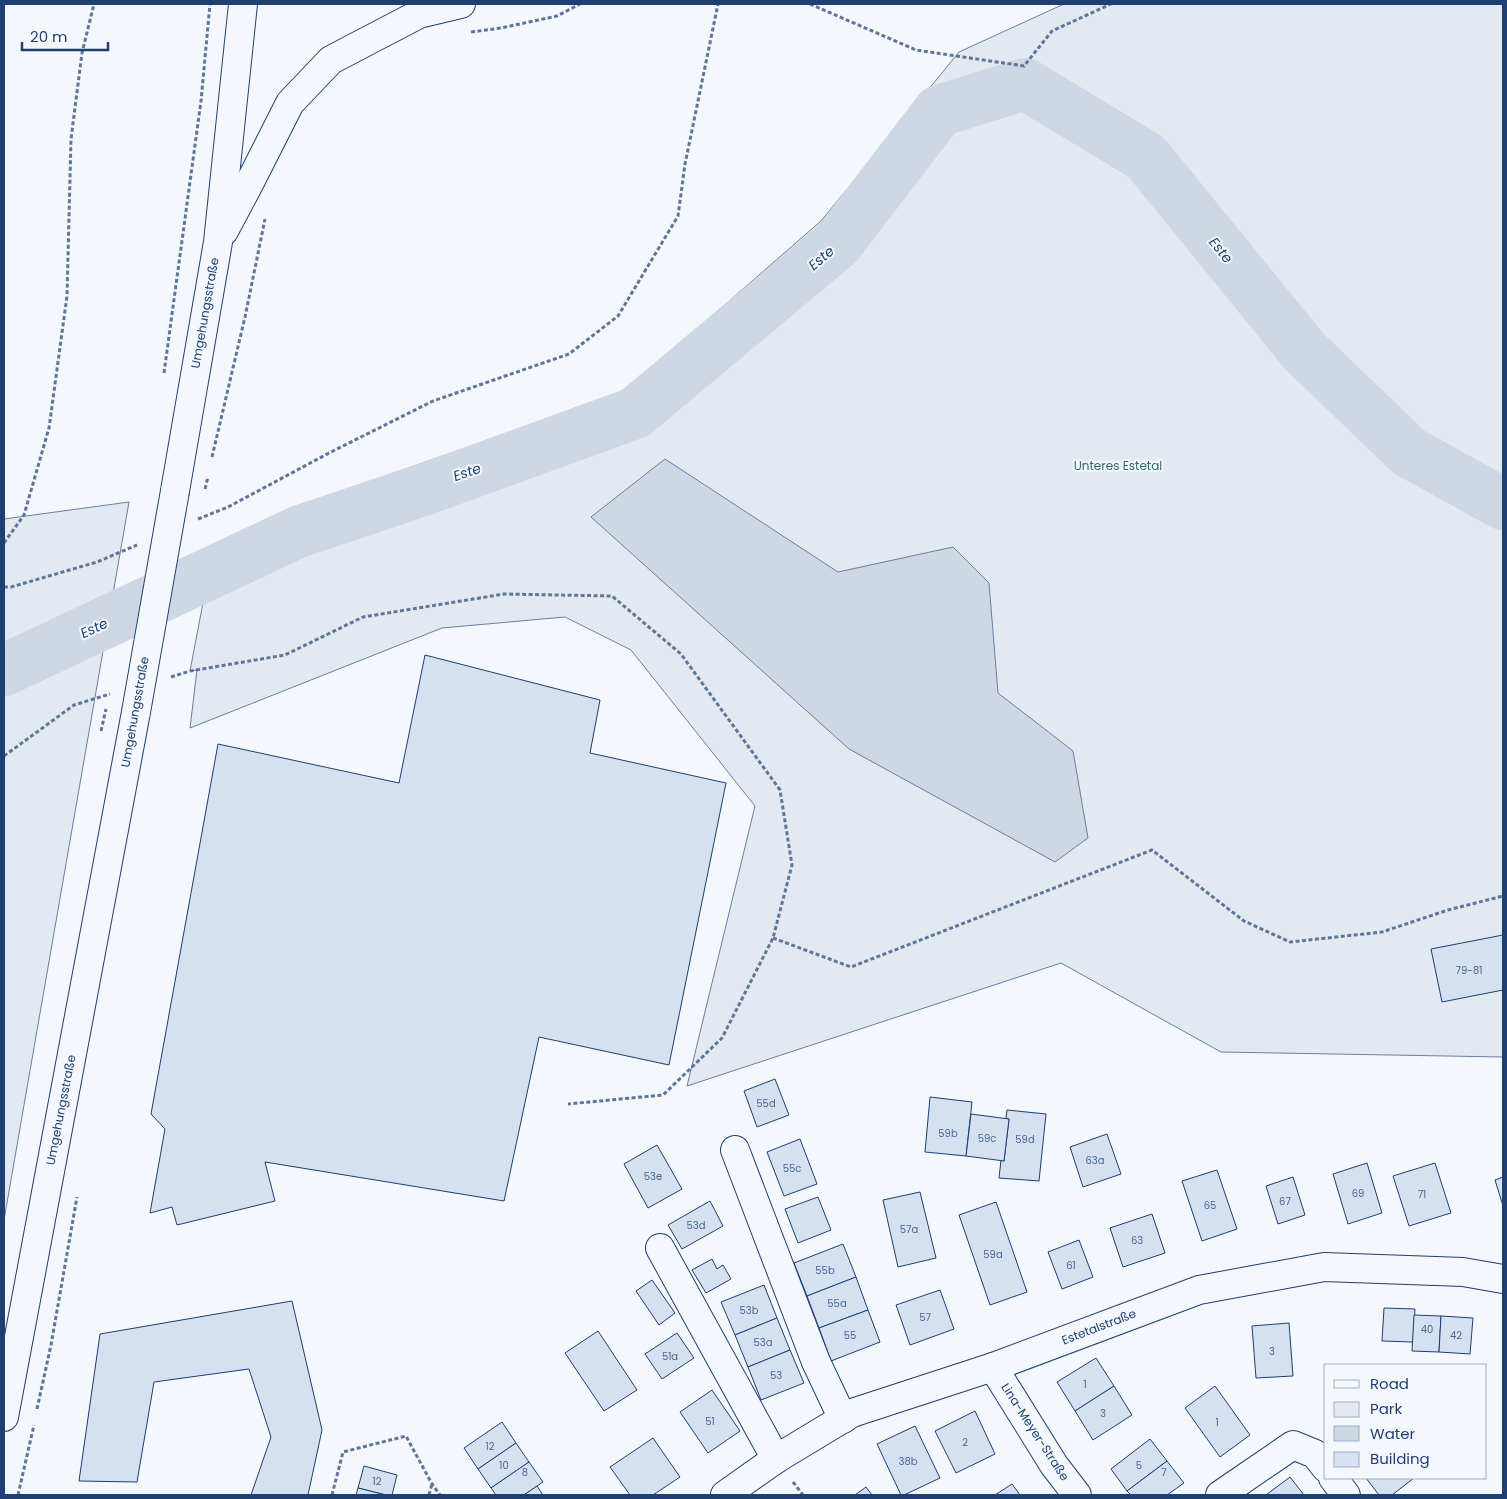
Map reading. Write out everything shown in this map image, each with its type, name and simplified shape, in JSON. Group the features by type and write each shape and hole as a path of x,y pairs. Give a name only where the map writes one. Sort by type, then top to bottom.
{"main road":[{"name":"Umgehungsstraße","path":"4,1417 136,712 218,242 243,4"},
{"path":"218,242 290,103 331,60 406,9 461,4"},
{"path":"736,1150 816,1362 843,1419"},
{"path":"660,1248 776,1460"},
{"name":"Estetalstraße","path":"725,1495 776,1460 852,1413 993,1368 1199,1290 1324,1268 1463,1272 1503,1279"},
{"name":"Lina-Meyer-Straße","path":"993,1368 1054,1465 1077,1495"},
{"path":"1220,1495 1293,1445 1315,1454 1324,1465"},
{"path":"1334,1479 1346,1495"}],"path":[{"path":"4,543 24,515 49,428 67,296 70,139 82,53 94,4"},
{"path":"164,375 201,101 210,4"},
{"path":"467,32 501,28 557,16 580,4"},
{"path":"228,507 329,453 433,401 569,354 618,316 678,216 685,164 718,4"},
{"path":"810,4 916,50 1024,66 1052,31 1111,4"},
{"path":"212,458 245,317 265,215"},
{"path":"4,587 11,587 97,562"},
{"path":"163,679 190,671 285,655 363,617 504,594 612,596 681,654 780,790 792,865 772,938 722,1038 663,1095 568,1104"},
{"path":"4,756 74,705 118,692"},
{"path":"772,938 851,967 1152,850 1244,921 1290,942 1382,932 1448,910 1503,896"},
{"path":"332,1495 343,1452 406,1436 440,1495"},
{"path":"429,1495 432,1484"}],"green space":[{"name":"Unteres Estetal","path":"1064,4 1503,4 1503,1057 1221,1052 1061,963 687,1086 755,806 631,650 565,617 442,628 190,728 197,670 190,671 206,587 217,548 290,511 425,462 620,396 821,221 959,52"},
{"path":"129,502 4,1220 4,519"}],"water":[{"path":"665,459 838,572 953,547 989,583 998,693 1073,751 1088,838 1055,862 849,749 591,517"}],"building":[{"path":"425,655 600,700 590,753 726,783 669,1065 539,1037 504,1201 265,1162 275,1201 177,1225 172,1207 150,1213 165,1129 151,1114 218,744 399,783"},
{"path":"1503,935 1503,990 1442,1002 1431,949"},
{"path":"775,1079 789,1115 757,1127 744,1091"},
{"path":"930,1097 972,1102 966,1156 925,1152"},
{"path":"1007,1110 1046,1114 1039,1181 999,1178 1001,1160 1004,1161 1009,1119 1006,1118"},
{"path":"971,1114 1009,1119 1004,1161 966,1156"},
{"path":"1107,1134 1121,1174 1083,1187 1070,1147"},
{"path":"800,1139 817,1184 784,1196 767,1152"},
{"path":"657,1145 682,1189 648,1208 624,1164"},
{"path":"1367,1163 1382,1213 1348,1224 1333,1174"},
{"path":"1435,1163 1451,1213 1409,1226 1393,1176"},
{"path":"1217,1170 1237,1229 1202,1241 1182,1181"},
{"path":"1293,1177 1305,1215 1278,1224 1266,1186"},
{"path":"1503,1177 1503,1206 1495,1180"},
{"path":"920,1192 936,1258 898,1267 883,1200"},
{"path":"818,1197 831,1230 798,1243 785,1209"},
{"path":"710,1201 723,1226 682,1249 668,1225"},
{"path":"996,1202 1027,1292 990,1305 959,1215"},
{"path":"1152,1214 1165,1253 1123,1267 1110,1228"},
{"path":"1079,1240 1093,1277 1062,1289 1048,1252"},
{"path":"843,1244 856,1277 807,1296 794,1263"},
{"path":"712,1259 717,1269 723,1265 731,1279 706,1293 692,1270"},
{"path":"856,1277 868,1310 819,1328 807,1296"},
{"path":"652,1280 675,1313 659,1325 636,1291"},
{"path":"764,1285 777,1318 735,1335 721,1302"},
{"path":"940,1290 954,1329 910,1345 896,1305"},
{"path":"292,1301 322,1430 308,1495 251,1495 271,1437 249,1369 154,1382 137,1482 79,1481 100,1334"},
{"path":"1384,1308 1415,1309 1413,1342 1382,1341"},
{"path":"868,1310 880,1342 831,1361 819,1328"},
{"path":"1414,1315 1441,1316 1439,1352 1412,1351"},
{"path":"1441,1316 1473,1318 1470,1354 1439,1352"},
{"path":"777,1318 790,1350 748,1367 735,1335"},
{"path":"1289,1323 1293,1376 1256,1378 1252,1326"},
{"path":"598,1331 637,1390 604,1411 565,1353"},
{"path":"677,1333 694,1358 662,1379 645,1354"},
{"path":"790,1350 804,1383 761,1400 748,1367"},
{"path":"1096,1358 1114,1386 1075,1411 1057,1382"},
{"path":"1114,1386 1132,1415 1093,1440 1075,1411"},
{"path":"1215,1386 1250,1435 1220,1457 1185,1408"},
{"path":"712,1390 740,1431 708,1453 680,1412"},
{"path":"975,1411 995,1454 956,1473 935,1431"},
{"path":"502,1422 516,1443 478,1469 464,1448"},
{"path":"915,1426 940,1478 901,1495 877,1444"},
{"path":"653,1438 680,1477 653,1495 630,1495 610,1467"},
{"path":"1150,1439 1167,1461 1127,1491 1111,1469"},
{"path":"516,1443 529,1462 491,1488 478,1469"},
{"path":"1167,1461 1184,1483 1167,1495 1131,1495 1127,1491"},
{"path":"529,1462 543,1482 524,1495 496,1495 491,1488"},
{"path":"364,1466 397,1475 392,1495 358,1488"},
{"path":"1290,1477 1304,1495 1266,1495"},
{"path":"1367,1479 1413,1479 1392,1495 1379,1495"},
{"path":"1012,1484 1020,1495 995,1495"},
{"path":"537,1486 543,1495 524,1495"},
{"path":"866,1487 872,1495 855,1495"},
{"path":"358,1488 386,1495 356,1495"}],"waterway":[{"name":"Este","path":"4,670 298,532 437,485 635,413 837,244 939,111 1025,84 1146,157 1304,351 1409,452 1503,504"}]}
